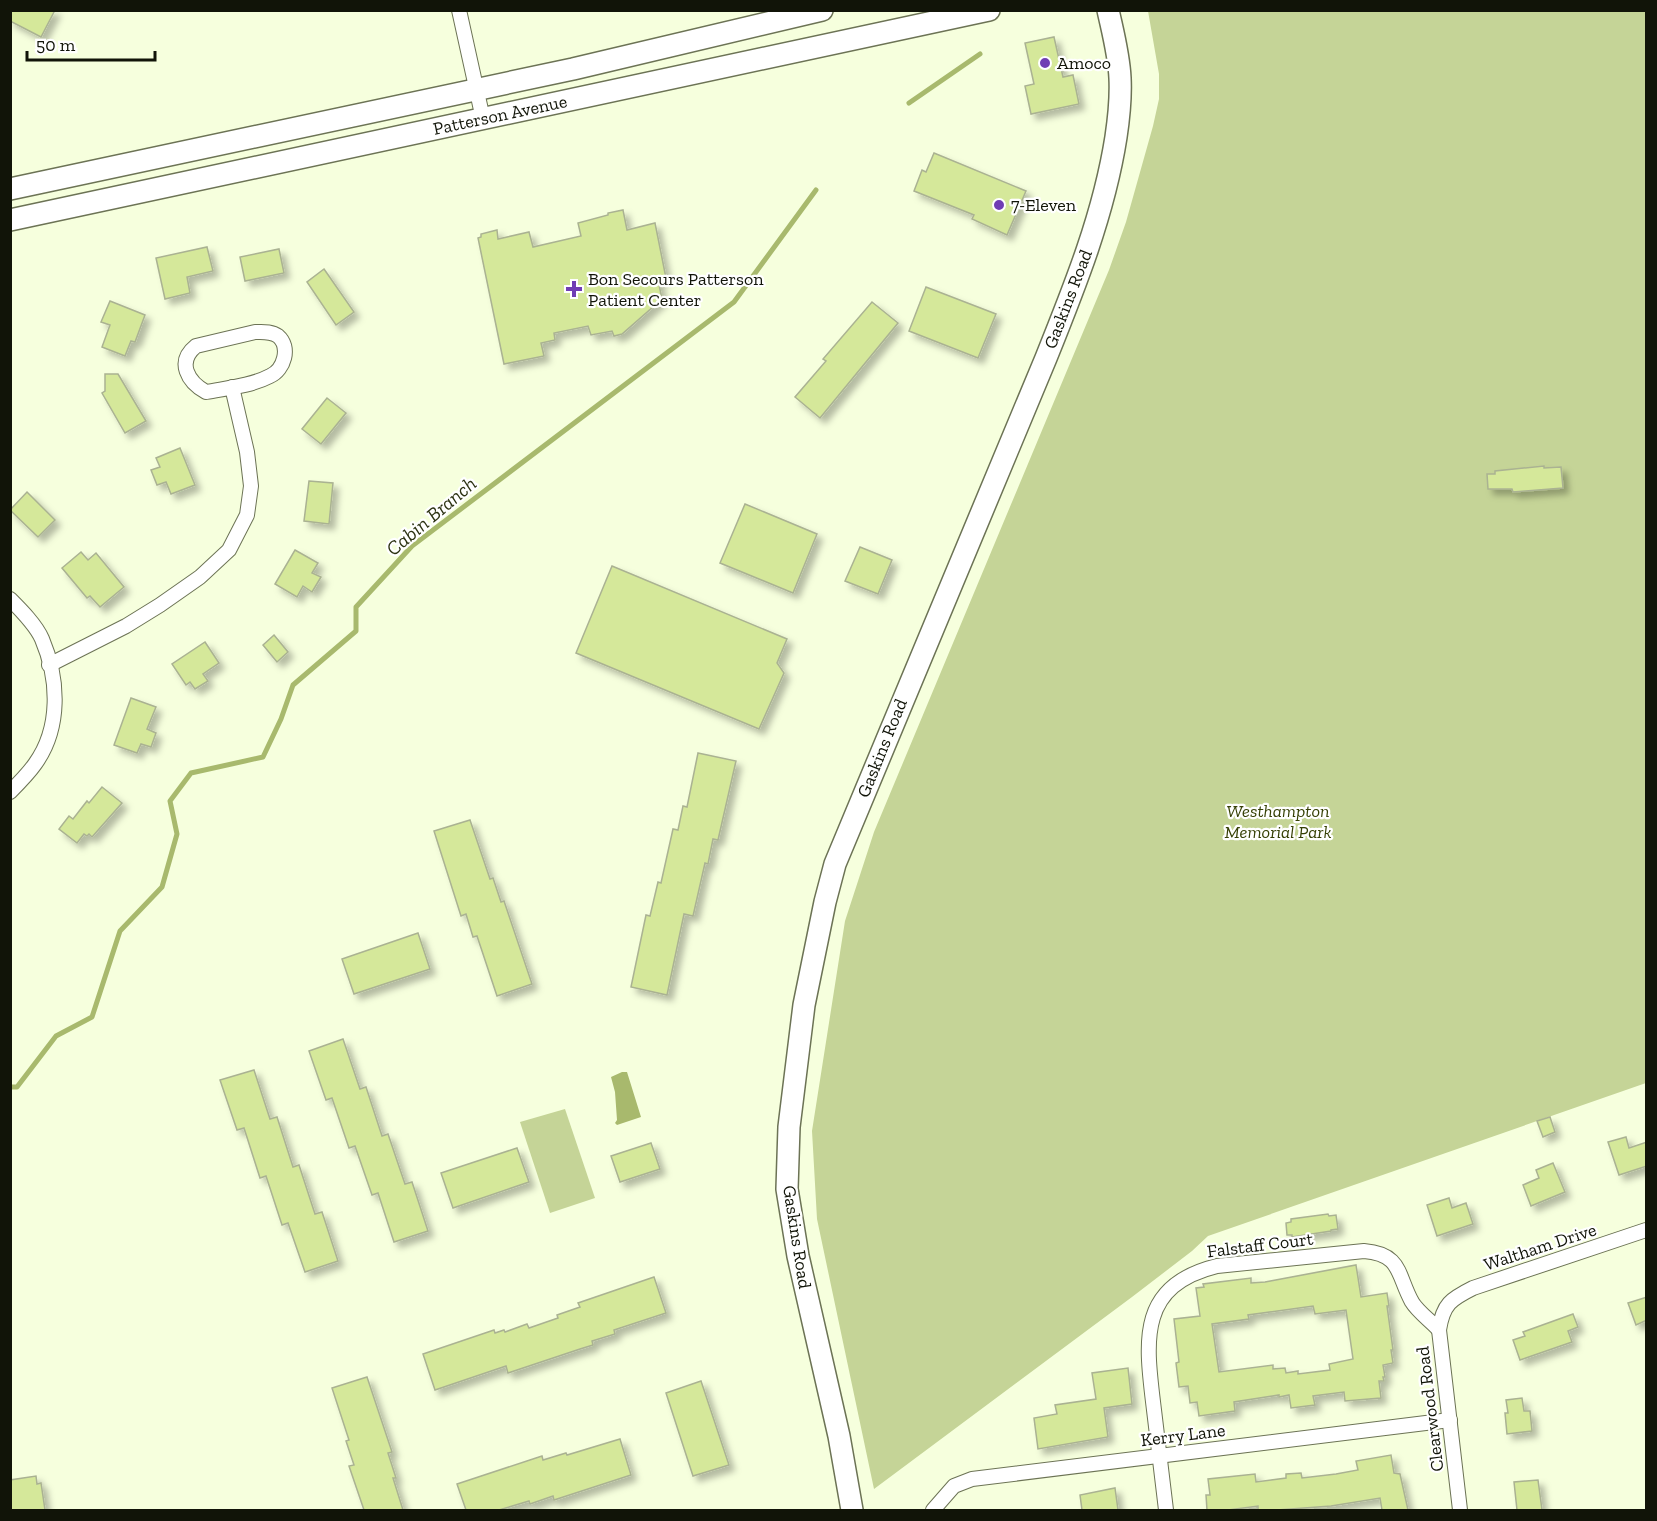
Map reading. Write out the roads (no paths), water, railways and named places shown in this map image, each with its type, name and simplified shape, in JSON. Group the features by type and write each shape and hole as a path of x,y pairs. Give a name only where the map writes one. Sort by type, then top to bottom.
{"main road":[{"name":"Patterson Avenue","path":"10,189 584,66 822,10"},
{"name":"Patterson Avenue","path":"10,220 989,10"},
{"name":"Gaskins Road","path":"852,1510 840,1436 798,1256 787,1189 789,1127 804,1005 835,864 1046,358 1078,279 1098,218 1112,160 1120,104 1118,57 1108,10"}],"street":[{"path":"459,10 483,119"},
{"path":"255,332 268,332 280,338 285,354 282,365 273,376 232,387 206,392 195,386 189,379 185,366 191,350 205,343 255,332"},
{"path":"49,665 126,627 201,577 229,550 247,515 251,486 247,452 232,387"},
{"path":"10,599 41,638 55,684 54,715 47,741 36,764 10,792"},
{"name":"Waltham Drive","path":"1447,1304 1453,1298 1473,1288 1647,1230"},
{"name":"Falstaff Court","path":"1166,1510 1149,1369 1149,1324 1156,1307 1178,1282 1195,1272 1217,1266 1364,1251 1381,1252 1395,1264 1413,1304 1439,1329"},
{"name":"Clearwood Road","path":"1447,1304 1439,1329 1460,1510"},
{"name":"Kerry Lane","path":"933,1510 954,1486 972,1479 1450,1420"}],"waterway":[{"name":"Cabin Branch","path":"909,103 980,54"},
{"name":"Cabin Branch","path":"10,1087 17,1087 56,1036 92,1017 120,931 162,887 177,834 170,801 191,773 263,757 281,719 293,685 356,631 356,607 412,546 734,302 816,190"}],"place":[{"name":"Amoco","path":"1045,63"},
{"name":"7-Eleven","path":"999,205"},
{"name":"Bon Secours Patterson Patient Center","path":"574,289"}],"park label":[{"name":"Westhampton Memorial Park","path":"1278,821"}]}
